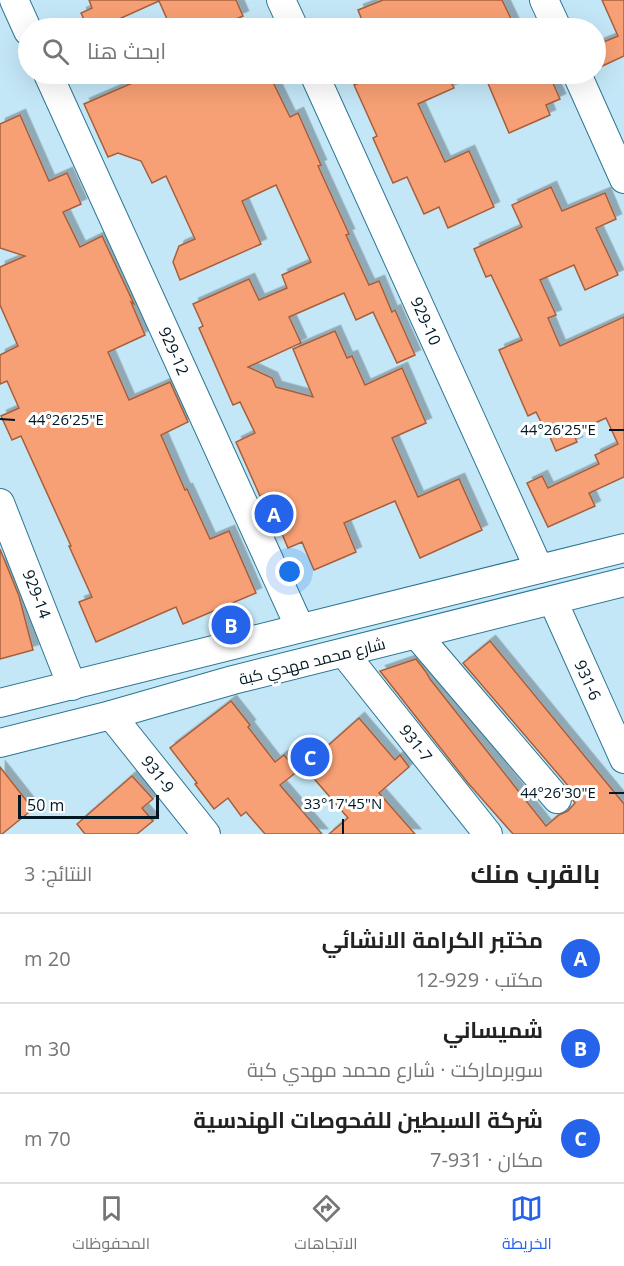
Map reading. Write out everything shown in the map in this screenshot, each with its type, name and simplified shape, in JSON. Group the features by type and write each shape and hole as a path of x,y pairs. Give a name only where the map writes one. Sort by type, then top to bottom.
{"street":[{"path":"14,0 22,18"},
{"path":"281,0 289,18"},
{"path":"544,0 552,18"},
{"name":"929-12","path":"53,84 300,628"},
{"name":"929-10","path":"319,84 539,569"},
{"path":"581,84 624,179"},
{"name":"929-14","path":"0,503 72,686"},
{"name":"شارع محمد مهدي كبة","path":"0,703 624,548"},
{"name":"شارع محمد مهدي كبة","path":"0,743 232,680 624,582"},
{"name":"931-6","path":"553,601 624,759"},
{"path":"417,635 557,799"},
{"path":"232,645 232,680"},
{"name":"931-7","path":"344,653 488,834"},
{"name":"931-9","path":"111,714 206,834"}],"building":[{"path":"89,0 236,0 243,16 238,18 167,18 159,1 121,18 83,18 81,13 92,8"},
{"path":"383,0 502,0 511,18 361,18 358,10"},
{"path":"602,0 624,0 624,56 606,64 606,41 618,36"},
{"path":"130,84 274,84 290,117 298,113 321,165 318,166 349,234 346,235 369,285 379,281 392,312 395,310 415,355 397,363 373,312 356,320 344,293 289,317 301,343 248,367 272,378 276,387 313,397 293,349 335,331 347,358 352,356 365,385 402,368 426,423 392,438 418,497 459,479 482,530 420,558 395,501 344,523 356,552 314,570 302,542 288,548 265,494 260,496 236,442 255,433 240,402 233,405 199,328 203,326 193,304 249,279 259,300 287,288 282,275 311,262 276,185 242,201 261,244 180,280 173,262 179,246 195,239 166,176 152,183 141,161 118,153 108,157 84,104"},
{"path":"452,84 454,88 418,104 445,162 469,151 494,207 448,228 439,207 424,214 407,177 393,183 373,138 377,136 354,85"},
{"path":"488,84 553,84 560,99 546,105 550,115 509,133"},
{"path":"20,115 49,181 67,173 81,204 63,212 80,247 102,236 134,304 131,302 145,335 108,352 129,400 170,382 188,422 161,435 210,539 229,531 256,593 183,624 176,607 96,642 79,602 92,597 69,546 71,546 21,436 12,440 1,416 19,408 7,381 0,384 0,355 18,346 0,305 0,267 25,256 0,248 0,124"},
{"path":"551,187 562,211 605,193 616,219 596,228 618,275 585,290 574,265 540,280 556,315 548,318 560,346 624,317 624,477 589,493 595,506 548,527 527,483 542,476 548,488 599,464 595,455 618,444 606,418 573,433 577,442 556,451 544,423 542,424 536,412 528,416 499,350 522,340 491,275 486,277 474,249 522,227 512,205"},
{"path":"0,549 19,596 33,650 0,659"},
{"path":"490,641 624,804 624,834 513,834 468,783 380,671 416,659 546,826 568,811 575,803 573,795 570,788 463,663"},
{"path":"231,701 275,762 284,755 298,771 280,785 322,834 265,834 246,812 241,816 228,798 214,809 170,748"},
{"path":"359,718 395,760 400,755 409,767 379,793 415,834 329,834 348,818 304,767"},
{"path":"0,767 33,809 2,834 0,834"},
{"path":"132,776 153,799 142,808 153,821 137,834 85,834 77,824"}],"place":[{"name":"مختبر الكرامة الانشائي","path":"274,514"},
{"name":"شميساني","path":"231,625"},
{"name":"شركة السبطين للفحوصات الهندسية","path":"310,757"}]}
